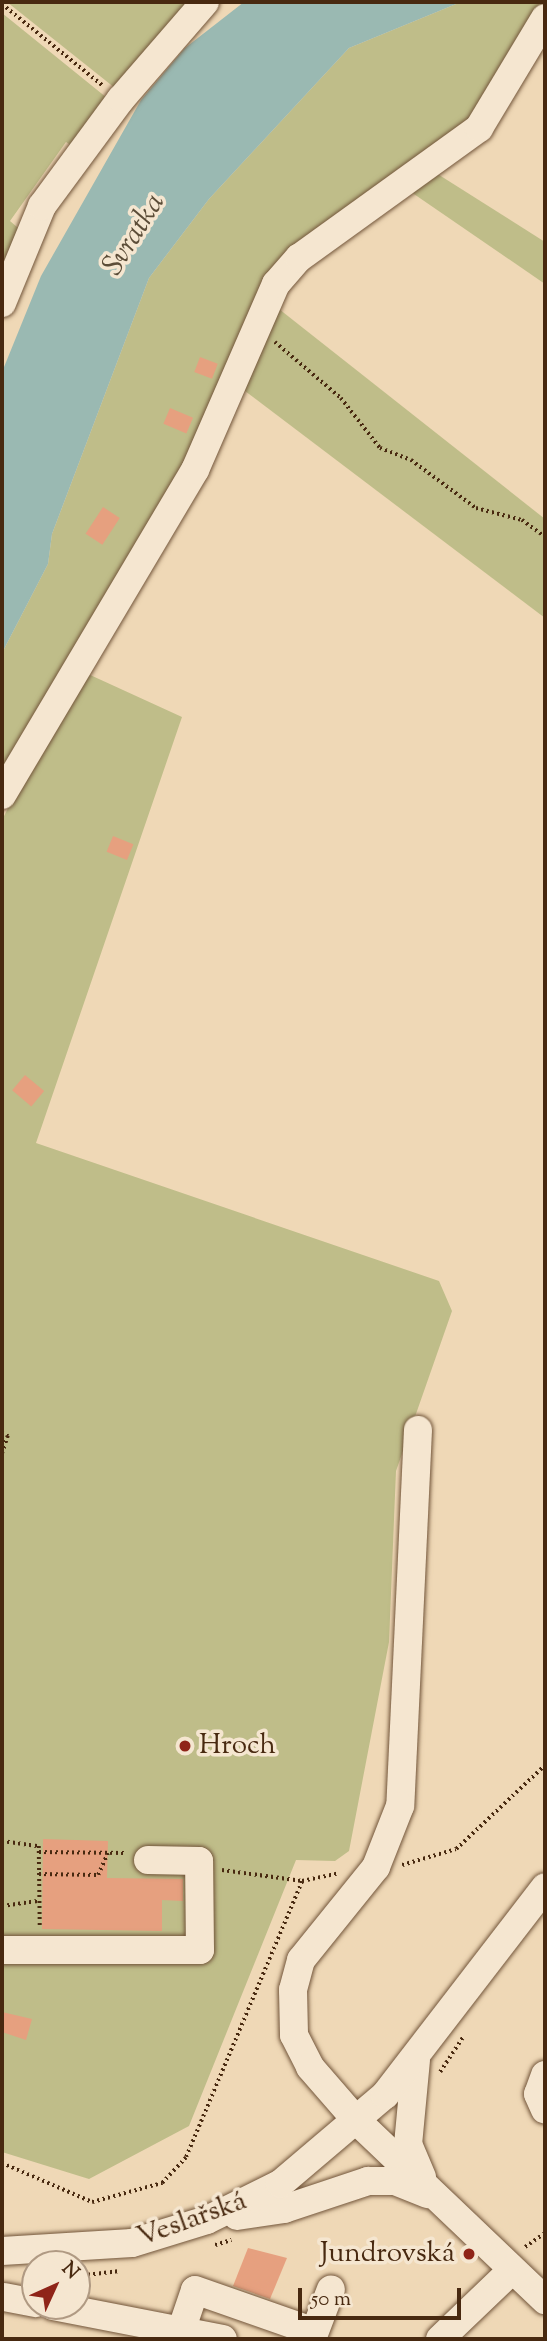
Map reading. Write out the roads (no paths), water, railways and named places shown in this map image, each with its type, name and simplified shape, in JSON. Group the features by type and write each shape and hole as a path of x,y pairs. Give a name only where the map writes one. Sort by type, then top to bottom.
{"street":[{"path":"2,303 41,206 121,99 205,2"},
{"path":"2,795 195,470 276,284 299,258 479,128 545,18"},
{"path":"418,1430 400,1805 376,1867 321,1930 301,1960 293,1990 294,2035 304,2057 357,2121 446,2206 530,2275 440,2339"},
{"path":"2,1950 200,1950 199,1861 148,1860"},
{"name":"Veslařská","path":"2,2251 106,2247 206,2220 280,2184 357,2121 418,2053 545,1887"},
{"path":"418,2053 408,2144 425,2186"},
{"path":"545,2076 538,2094 545,2110"},
{"path":"206,2220 284,2209 381,2180 408,2184 446,2206"},
{"path":"181,2331 195,2290 312,2335 331,2289"},
{"path":"4,2297 21,2300"},
{"path":"91,2313 223,2339"}],"water":[{"name":"Svratka","path":"244,2 461,2 349,48 209,199 149,278 52,534 48,564 2,653 2,372 41,276 141,100 185,48"}],"place":[{"name":"Hroch","path":"185,1746"},
{"name":"Jundrovská","path":"469,2254"}]}
